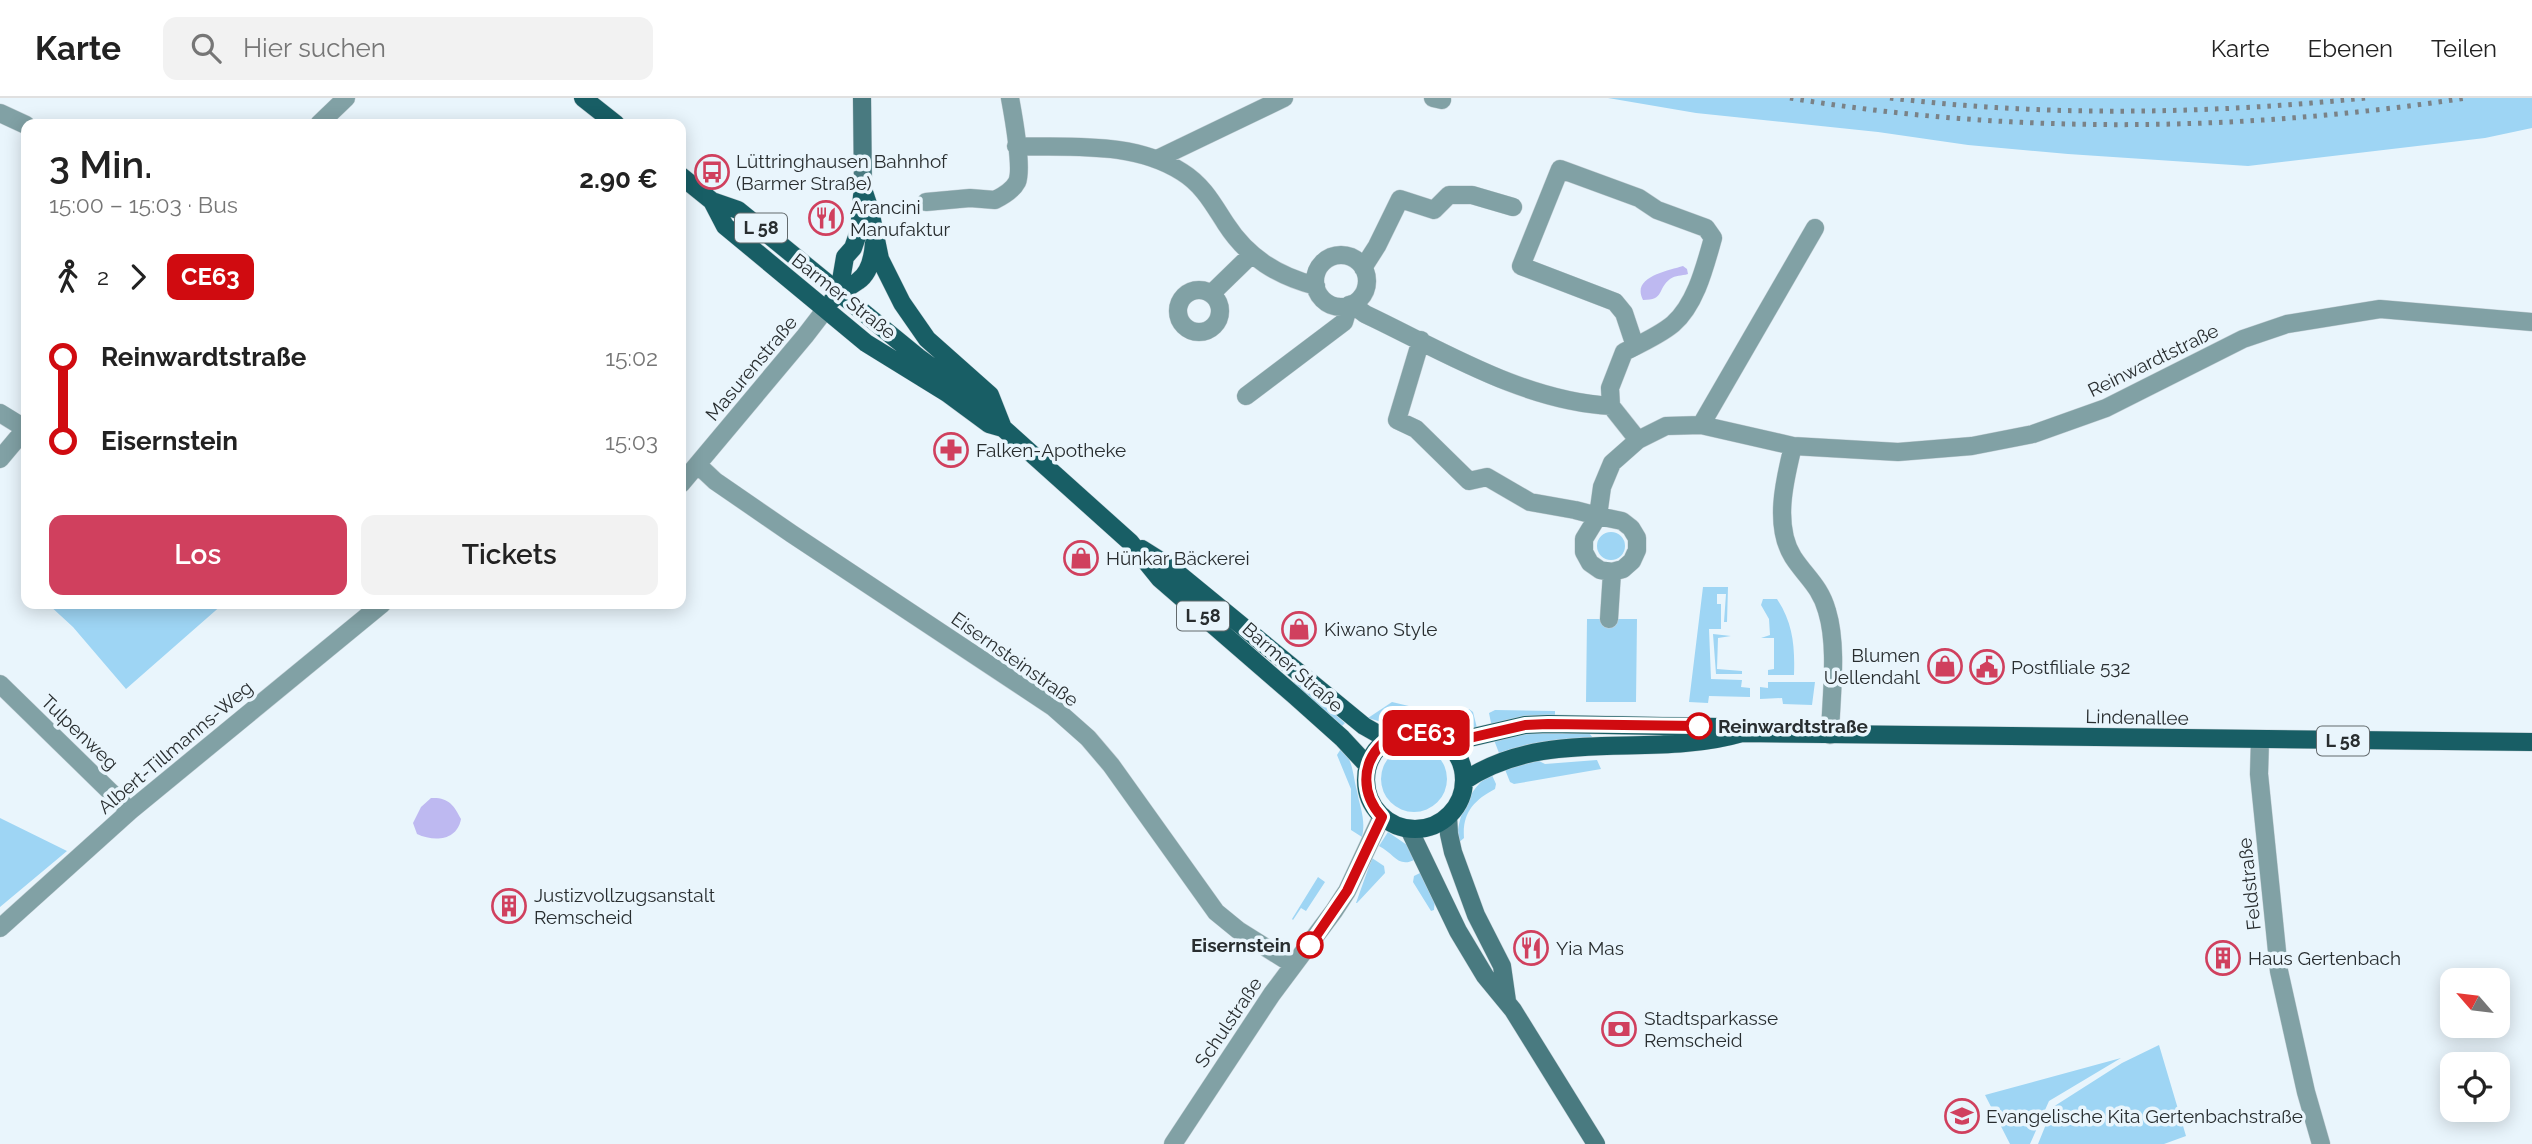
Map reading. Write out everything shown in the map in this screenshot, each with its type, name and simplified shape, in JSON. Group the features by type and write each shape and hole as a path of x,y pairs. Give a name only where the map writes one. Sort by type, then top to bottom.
{"main road":[{"path":"583,98 610,119"},
{"path":"839,292 845,257 853,248 859,231 863,190 862,98"},
{"name":"Barmer Straße","path":"686,180 712,201 738,210 1000,421 1130,542 1160,579 1342,738 1368,766"},
{"path":"863,190 880,259 907,312 927,339 990,395 1000,421"},
{"name":"Barmer Straße","path":"712,201 725,226 866,343 947,393 989,424 1000,421"},
{"path":"825,310 839,292 863,276 873,253 874,237"},
{"name":"Barmer Straße","path":"1130,542 1169,566 1364,726 1387,739"},
{"name":"Lindenallee","path":"1448,743 1525,725 1548,724 1719,727 1742,733 1830,735 2532,742"},
{"path":"1413,731 1432,734 1448,743 1457,754 1464,782 1461,794 1448,816 1437,824 1409,829 1382,817 1370,800 1367,789 1368,766 1375,751 1387,739 1413,731"},
{"name":"Lindenallee","path":"1464,782 1495,763 1527,753 1602,746 1717,741 1742,733"},
{"path":"1448,816 1448,834 1453,852 1476,915 1502,966 1507,1001"},
{"path":"1409,829 1458,931 1485,976 1507,1001 1596,1144"}],"street":[{"path":"324,119 345,98"},
{"path":"926,202 971,198 995,201 1013,188 1018,180 1019,164 1010,98"},
{"path":"1157,159 1284,98"},
{"path":"0,113 21,123"},
{"path":"1016,146 1118,148 1157,159 1194,181 1212,200 1227,226 1251,255 1275,272 1316,286"},
{"path":"1635,346 1624,313 1615,302 1521,266 1560,169 1640,198 1657,210 1706,228 1713,238 1702,274 1686,308 1673,324 1635,346 1624,352 1611,388 1611,406 1637,440"},
{"path":"1363,268 1377,247 1400,199 1434,210 1449,195 1472,195 1513,207"},
{"path":"1701,425 1815,228"},
{"path":"1211,294 1251,255"},
{"path":"1332,257 1350,257 1363,268 1366,289 1363,295 1351,304 1343,307 1331,304 1321,297 1316,286 1318,268 1332,257"},
{"path":"1351,304 1365,314 1487,373 1577,404 1611,406"},
{"path":"1246,396 1344,322 1351,304"},
{"name":"Reinwardtstraße","path":"1612,572 1600,570 1590,563 1584,552 1584,539 1598,516 1602,487 1612,463 1637,440 1666,426 1701,425 1793,446 1898,452 1972,446 2033,434 2106,408 2243,339 2287,324 2379,309 2532,322"},
{"name":"Masurenstraße","path":"686,478 825,310"},
{"path":"1421,340 1397,420 1416,429 1469,481 1487,477 1530,502 1622,520 1631,528 1637,538 1637,550 1632,561 1623,569 1612,572 1609,619"},
{"path":"0,413 21,425"},
{"path":"0,459 21,434"},
{"path":"1793,446 1786,479 1783,534 1792,556 1819,589 1828,613 1832,650 1830,735"},
{"name":"Eisernsteinstraße","path":"698,465 715,481 1053,708 1088,738 1111,765 1216,912 1238,930 1292,964"},
{"name":"Albert-Tillmanns-Weg","path":"0,928 130,811 376,609"},
{"name":"Tulpenweg","path":"0,684 130,811"},
{"name":"Feldstraße","path":"2260,740 2259,774 2279,971 2320,1144"},
{"name":"Schulstraße","path":"1174,1144 1292,964 1310,945 1347,891 1382,817"}],"shaded area":[{"path":"1608,98 2532,98 2532,128 2485,138 2248,166 1968,145 1878,132 1696,113"},
{"path":"1683,266 1688,274 1672,278 1658,296 1643,300 1641,292 1646,280"},
{"path":"1611,532 1621,536 1625,546 1621,556 1611,560 1601,556 1597,546 1601,536"},
{"path":"1703,587 1728,587 1727,622 1724,622 1726,594 1717,594 1717,604 1721,604 1721,629 1709,629 1711,679 1742,680 1741,687 1750,688 1750,697 1709,696 1708,703 1689,702"},
{"path":"1763,599 1777,599 1787,617 1793,645 1794,675 1768,675 1768,670 1774,669 1774,638 1761,638 1770,635 1769,619 1761,605"},
{"path":"53,609 217,609 126,689 73,627"},
{"path":"1587,619 1637,619 1636,702 1586,702"},
{"path":"1713,634 1731,636 1718,638 1717,669 1742,671 1742,674 1716,674"},
{"path":"1295,681 1345,723 1341,727 1293,683"},
{"path":"1768,682 1815,682 1812,705 1783,704 1782,698 1760,699 1760,687 1768,688"},
{"path":"1392,702 1413,707 1469,709 1473,712 1478,732 1451,732 1420,721 1385,723 1368,718"},
{"path":"1495,710 1555,711 1555,715 1492,728 1489,713"},
{"path":"1532,733 1589,733 1593,738 1535,744 1499,753 1494,740"},
{"path":"1407,746 1421,746 1433,751 1442,760 1447,779 1445,792 1438,803 1421,812 1407,812 1395,807 1386,798 1381,786 1381,772 1386,760 1395,751"},
{"path":"1342,747 1352,768 1363,819 1362,837 1351,830 1351,789 1337,755"},
{"path":"1535,759 1545,764 1597,760 1601,769 1514,784 1510,782 1504,767"},
{"path":"1491,773 1496,784 1495,789 1471,808 1465,821 1464,838 1457,844 1459,824 1466,804 1476,787"},
{"path":"431,798 450,803 461,819 459,826 450,836 437,839 417,834 413,823 421,807"},
{"path":"0,818 67,851 0,907"},
{"path":"1388,832 1407,845 1416,859 1410,862 1401,861 1379,846"},
{"path":"1372,858 1384,866 1385,873 1356,903"},
{"path":"1422,872 1435,899 1434,910 1431,911 1413,882 1414,876"},
{"path":"1318,877 1325,882 1306,911 1301,908 1293,920 1292,919"},
{"path":"2159,1045 2186,1136 2164,1144 2038,1144 2053,1107 2122,1063"},
{"path":"2121,1058 2049,1101 2030,1144 2010,1144 1985,1095"}],"railway":[{"path":"1790,98 1958,118 2128,125 2297,118 2466,98"},
{"path":"1890,98 2068,111 2188,110 2366,98"}],"bus line":[{"name":"CE63","path":"1310,945 1347,891 1382,817 1370,800 1366,777 1371,758 1387,739 1413,731 1432,734 1448,743 1525,725 1548,724 1699,726"}],"place":[{"name":"Lüttringhausen Bahnhof (Barmer Straße)","path":"712,172"},
{"name":"Arancini Manufaktur","path":"826,218"},
{"name":"Falken-Apotheke","path":"951,450"},
{"name":"Hünkar Bäckerei","path":"1081,558"},
{"name":"Kiwano Style","path":"1299,629"},
{"name":"Blumen Uellendahl","path":"1945,666"},
{"name":"Postfiliale 532","path":"1987,667"},
{"name":"Reinwardtstraße","path":"1699,726"},
{"name":"Justizvollzugsanstalt Remscheid","path":"509,906"},
{"name":"Eisernstein","path":"1310,945"},
{"name":"Yia Mas","path":"1531,948"},
{"name":"Haus Gertenbach","path":"2223,958"},
{"name":"Stadtsparkasse Remscheid","path":"1619,1029"},
{"name":"Evangelische Kita Gertenbachstraße","path":"1962,1116"}]}
